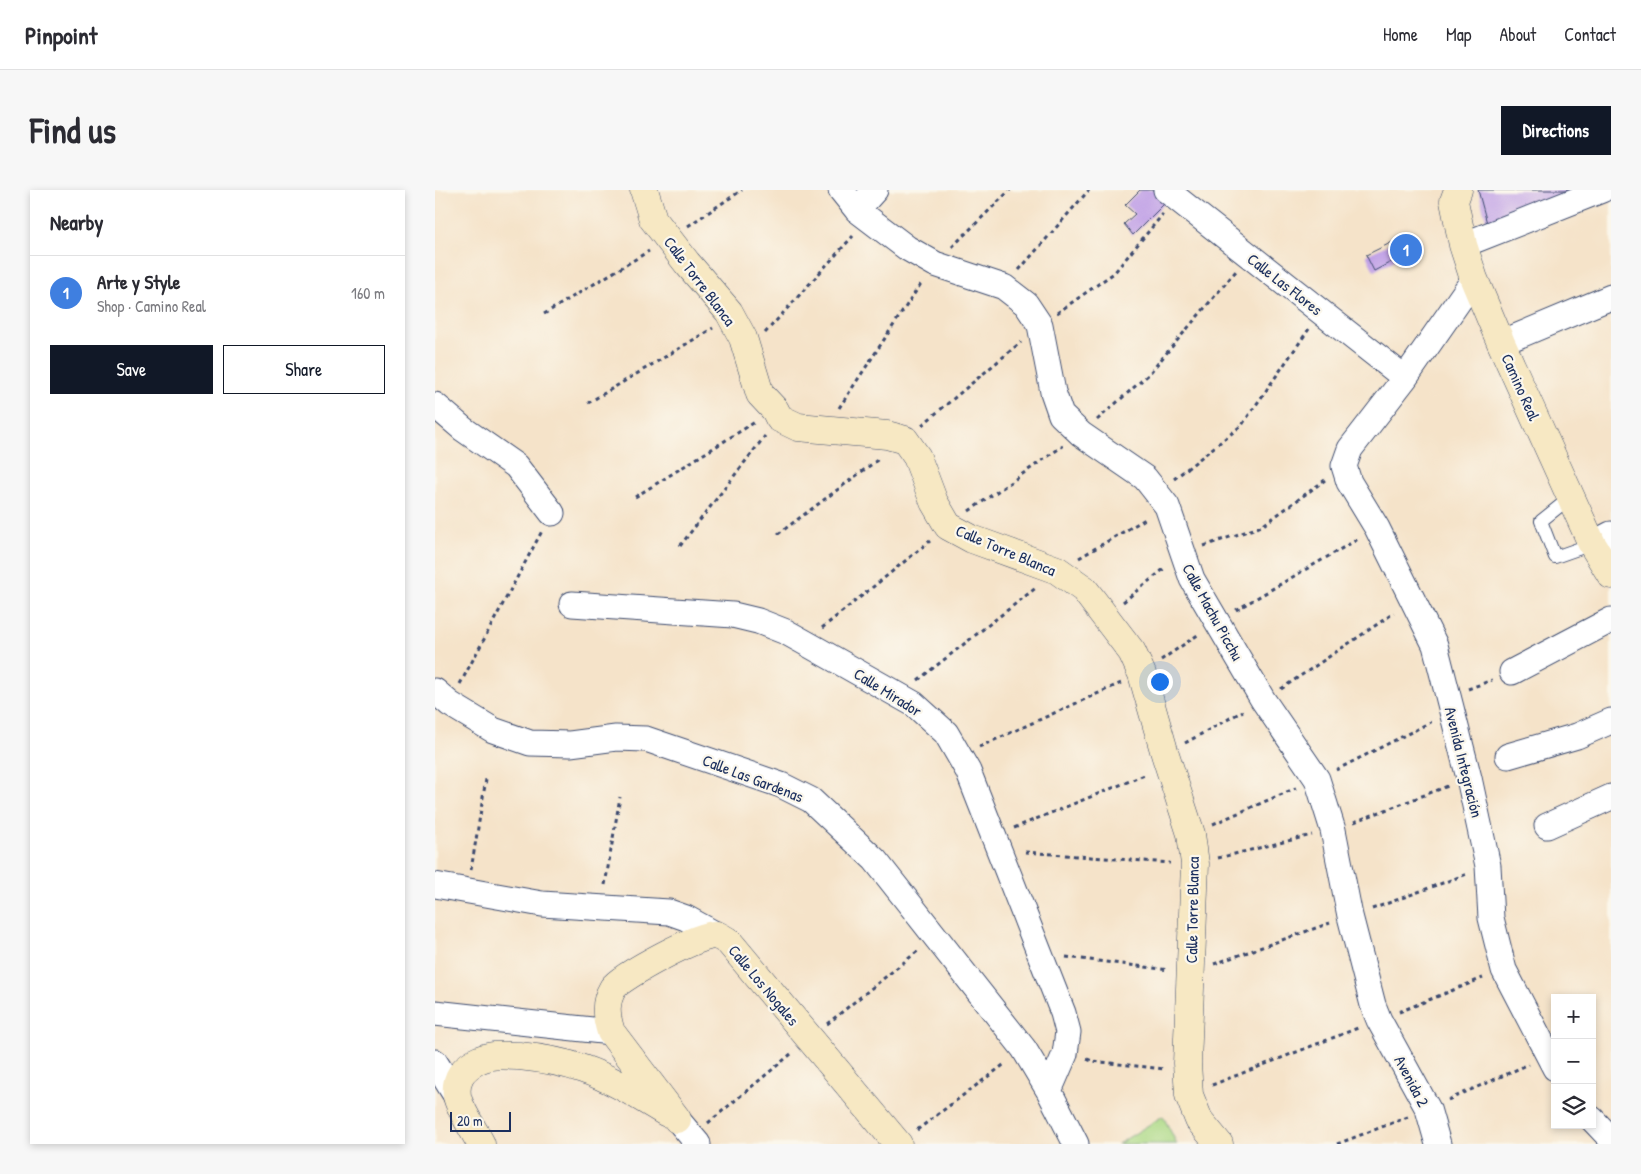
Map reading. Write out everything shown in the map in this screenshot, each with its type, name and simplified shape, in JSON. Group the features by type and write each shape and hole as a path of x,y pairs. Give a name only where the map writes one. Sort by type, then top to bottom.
{"street":[{"name":"Calle Torre Blanca","path":"644,190 653,218 668,239 729,312 743,338 760,394 777,414 798,427 887,435 905,440 917,457 934,502 948,526 972,539 1057,570 1083,589 1132,652 1142,674 1191,834 1195,864 1188,1083 1199,1120 1219,1144"},
{"name":"Calle Machu Picchu","path":"841,190 863,214 907,248 935,264 1004,287 1026,304 1040,325 1053,392 1061,416 1081,434 1145,478 1162,499 1192,579 1263,700 1317,779 1333,830 1350,916 1373,1005 1379,1020"},
{"path":"863,214 875,190"},
{"name":"Camino Real","path":"1458,190 1454,201 1463,245 1474,279 1571,497 1601,539 1611,575"},
{"path":"1463,245 1602,190"},
{"name":"Calle Las Flores","path":"1171,194 1405,378"},
{"path":"1344,466 1350,449 1405,378 1474,279"},
{"path":"1501,343 1611,297"},
{"path":"435,405 463,429 516,466 552,513"},
{"name":"Avenida Integración","path":"1344,466 1349,482 1377,528 1435,644 1469,778 1488,866 1491,918 1504,970 1551,1060"},
{"name":"Calle Mirador","path":"572,604 733,615 759,620 786,632 914,704 946,734 967,771 1065,1019 1068,1032 1065,1054 1049,1091"},
{"path":"1512,672 1611,620"},
{"name":"Calle Las Gardenas","path":"442,698 493,730 530,743 570,744 616,738 646,739 781,785 811,800 875,860 1024,1049 1077,1144"},
{"path":"1508,756 1577,736 1611,722"},
{"path":"1547,826 1611,796"},
{"name":"Calle Los Nogales","path":"435,885 543,904 669,912 686,918 729,942 906,1138"},
{"path":"698,1144 611,1032 606,1015 607,1001 614,986 626,975 700,937 715,934"},
{"path":"435,1013 611,1032"},
{"name":"Avenida 2","path":"1379,1020 1428,1109 1438,1144"},
{"path":"458,1099 456,1085 460,1074 468,1066 480,1059 497,1054 537,1058 582,1068 623,1087 677,1119"},
{"path":"435,1062 458,1099 481,1144"},
{"path":"1596,1123 1611,1139"}],"lane":[{"path":"1571,497 1541,521 1555,557 1601,539"}],"path":[{"path":"544,314 668,239 742,190"},
{"path":"825,429 935,264 1010,190"},
{"path":"1004,287 1089,190"},
{"path":"1040,325 1114,273 1171,194"},
{"path":"747,352 863,214"},
{"path":"1081,434 1148,375 1249,256"},
{"path":"897,695 959,649 1057,570 1162,499 1242,425 1321,312"},
{"path":"588,403 731,318"},
{"path":"635,497 777,414"},
{"path":"680,546 777,414"},
{"path":"1105,617 1182,554 1262,526 1344,466"},
{"path":"442,698 552,513"},
{"path":"960,756 1142,674 1216,621 1377,528"},
{"path":"996,844 1167,760 1263,700 1413,600"},
{"path":"1449,697 1512,672"},
{"path":"468,891 485,779"},
{"path":"601,908 620,797"},
{"path":"996,844 1195,864"},
{"path":"1040,954 1191,972 1488,866"},
{"path":"1066,1049 1092,1061 1188,1083 1379,1020 1504,970"},
{"path":"906,1138 1024,1049"}],"green space":[{"path":"1163,1116 1177,1144 1118,1144"}],"building":[{"path":"1140,190 1155,190 1166,202 1133,235 1124,224 1135,214 1125,205"},
{"path":"1478,190 1582,190 1488,227"},
{"path":"1403,237 1410,252 1374,271 1366,255"}],"place":[{"name":"Arte y Style","path":"1406,250"}]}
